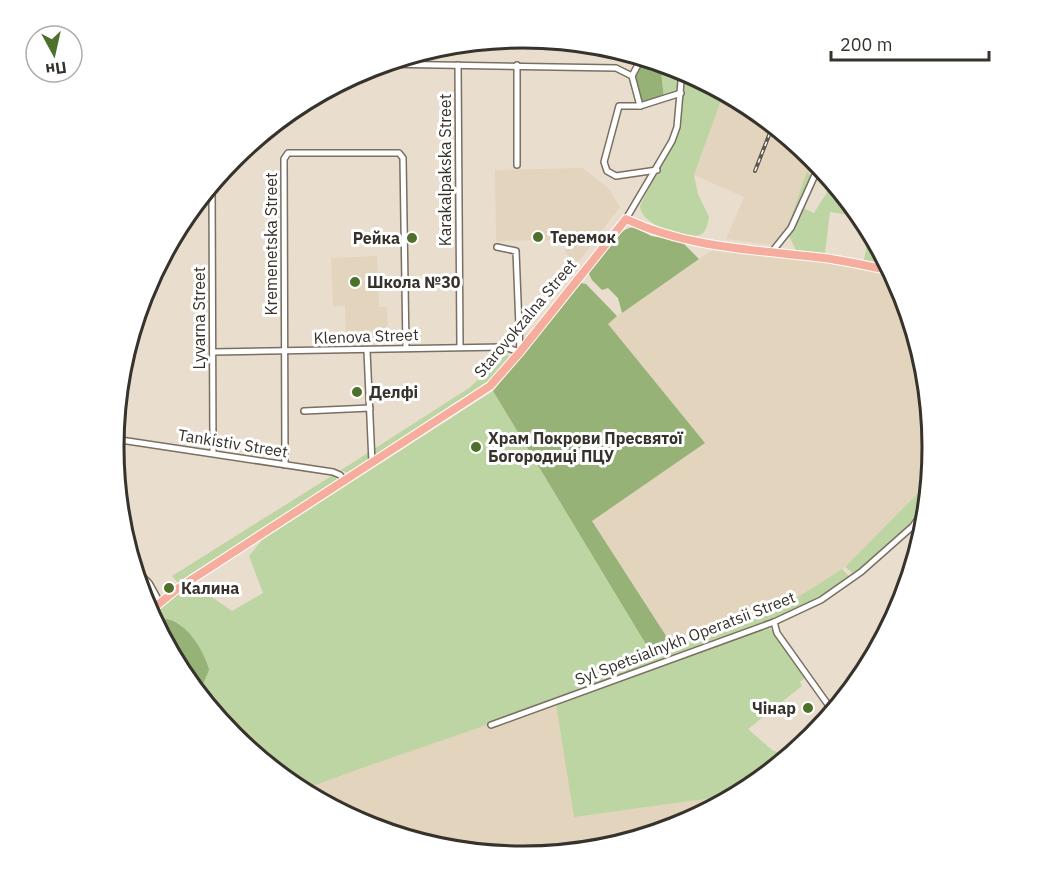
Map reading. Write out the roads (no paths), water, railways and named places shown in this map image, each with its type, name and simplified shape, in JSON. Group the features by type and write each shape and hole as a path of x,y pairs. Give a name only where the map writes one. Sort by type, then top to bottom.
{"main road":[{"path":"626,219 673,235 770,253 839,260 881,269"},
{"name":"Starovokzalna Street","path":"156,604 490,386 626,219"}],"street":[{"path":"411,64 616,68 632,76"},
{"name":"Karakalpakska Street","path":"458,65 460,347"},
{"path":"517,65 517,165"},
{"path":"638,65 632,76 639,106"},
{"path":"626,219 657,171 677,127 682,81"},
{"path":"657,171 616,176 609,173 604,166 619,106 639,106 681,93"},
{"name":"Kremenetska Street","path":"285,465 284,159 291,151 399,153 403,158 406,348"},
{"path":"770,253 791,228 815,175"},
{"name":"Lyvarna Street","path":"212,198 213,453"},
{"path":"497,247 516,251 520,352"},
{"name":"Klenova Street","path":"213,352 504,347 520,352"},
{"path":"368,351 372,463"},
{"path":"304,411 370,408"},
{"name":"Tankistiv Street","path":"124,440 333,472 345,481"},
{"name":"Syl Spetsialnykh Operatsii Street","path":"491,725 774,622 821,600 861,572 915,524"},
{"path":"147,581 159,601"},
{"path":"774,622 777,633 829,705"}],"railway":[{"path":"755,171 770,133"}],"place":[{"name":"Теремок","path":"538,237"},
{"name":"Рейка","path":"412,238"},
{"name":"Школа №30","path":"355,282"},
{"name":"Делфі","path":"357,392"},
{"name":"Храм Покрови Пресвятої Богородиці ПЦУ","path":"476,447"},
{"name":"Калина","path":"169,588"},
{"name":"Чінар","path":"808,708"}]}
